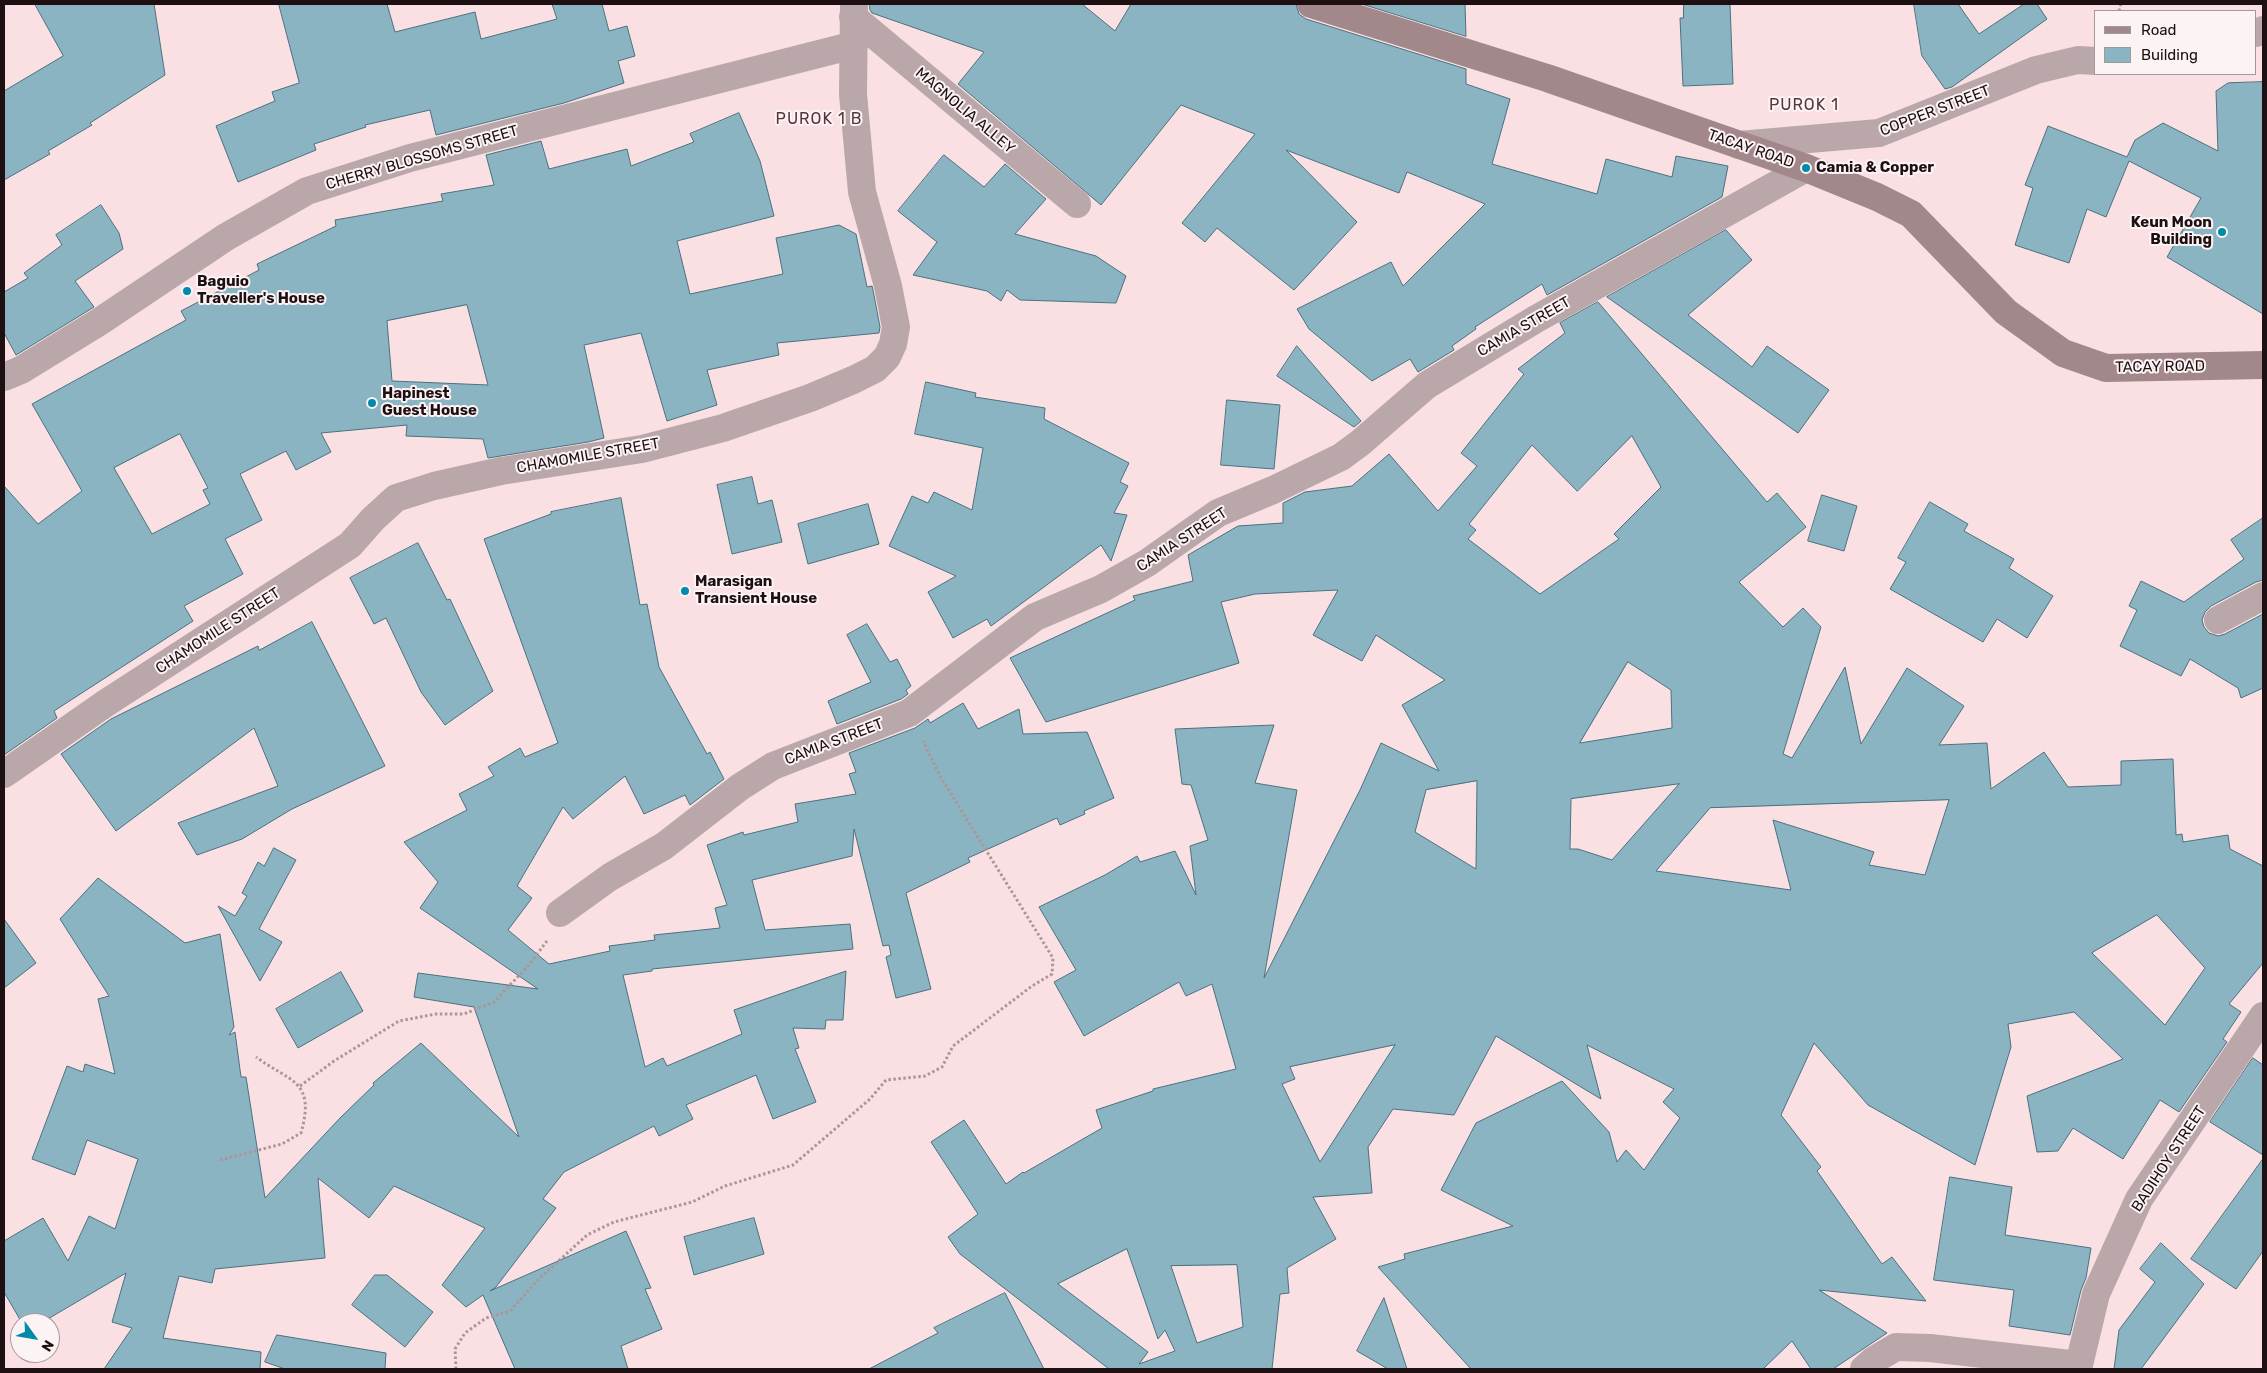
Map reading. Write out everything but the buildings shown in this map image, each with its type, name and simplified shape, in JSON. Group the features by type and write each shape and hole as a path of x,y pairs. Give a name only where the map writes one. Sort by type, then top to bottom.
{"main road":[{"name":"TACAY ROAD","path":"1311,4 1547,78 1806,168 1877,197 1911,214 2006,312 2063,353 2106,368 2263,365"}],"street":[{"name":"CHAMOMILE STREET","path":"4,774 106,703 350,545 373,519 396,498 434,486 501,471 660,445 722,428 810,398 875,369 886,357 893,344 896,327 888,286 862,192 853,94 854,10"},
{"name":"MAGNOLIA ALLEY","path":"854,10 1077,204"},
{"name":"CHERRY BLOSSOMS STREET","path":"4,378 21,370 99,322 226,237 307,191 410,158 854,45"},
{"name":"COPPER STREET","path":"1740,146 1879,133 2036,70 2078,60 2094,61"},
{"name":"CAMIA STREET","path":"560,913 610,877 664,846 740,787 773,766 909,713 1035,618 1101,589 1148,563 1218,513 1273,490 1341,456 1360,443 1427,385 1536,319 1806,168"},
{"path":"2218,620 2263,596"},
{"name":"BADIHOY STREET","path":"2079,1367 2096,1294 2139,1198 2263,1016"},
{"path":"1864,1369 1874,1360 1896,1347 1930,1348 2079,1367"}],"path":[{"path":"456,1369 455,1349 465,1334 486,1318 510,1311 540,1278 587,1235 614,1222 692,1202 725,1186 793,1165 870,1099 886,1080 925,1076 942,1066 953,1046 1032,986 1052,974 1053,958 940,776 909,713"},
{"path":"300,1086 334,1061 400,1021 436,1014 464,1014 494,1002 528,966 547,942 560,913"},
{"path":"220,1160 282,1144 301,1133 305,1100 300,1086 288,1076 256,1057"}],"place":[{"name":"Camia & Copper","path":"1806,168"},
{"name":"Keun Moon Building","path":"2222,232"},
{"name":"Baguio Traveller's House","path":"187,291"},
{"name":"Hapinest Guest House","path":"372,403"},
{"name":"Marasigan Transient House","path":"685,591"}],"district":[{"name":"PUROK 1","path":"1804,105"},
{"name":"PUROK 1 B","path":"819,119"}]}
